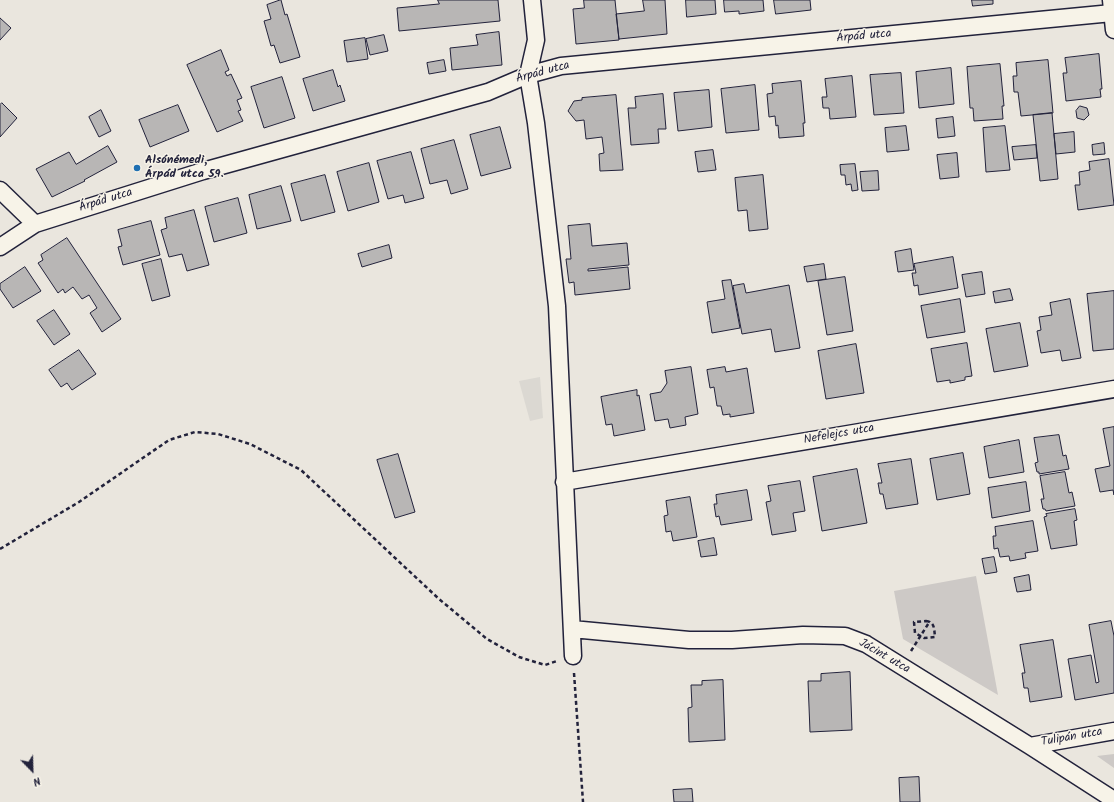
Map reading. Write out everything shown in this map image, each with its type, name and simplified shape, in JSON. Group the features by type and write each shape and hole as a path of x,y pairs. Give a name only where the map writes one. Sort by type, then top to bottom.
{"street":[{"path":"532,0 536,40 528,75 536,123 557,306 573,656"},
{"path":"1111,7 1114,30"},
{"name":"Árpád utca","path":"0,247 35,224 203,171 488,92 528,75 561,66 1111,7"},
{"path":"0,190 35,224"},
{"name":"Nefelejcs utca","path":"564,482 1114,389"},
{"name":"Jácint utca","path":"572,629 690,640 732,640 803,635 846,636 866,644 1114,800"},
{"name":"Tulipán utca","path":"1030,746 1114,731"}],"path":[{"path":"0,549 79,502 169,440 195,432 218,434 250,444 301,470 439,599 487,639 519,658 545,664 573,656 583,802"},
{"path":"902,667 930,621"},
{"path":"930,621 933,625 935,637 924,638 915,633 914,622 930,621"}],"shaded area":[{"path":"540,377 543,418 530,421 519,381"},
{"path":"976,576 998,695 903,639 894,591"},
{"path":"1114,754 1114,768 1097,756"}],"building":[{"path":"281,0 285,15 287,14 300,57 280,63 274,45 271,46 264,21 271,19 267,5"},
{"path":"438,0 498,0 500,21 399,31 397,8 439,4"},
{"path":"584,0 615,0 619,40 576,44 573,9 584,8"},
{"path":"643,0 665,0 667,34 619,39 616,14 644,11"},
{"path":"686,0 715,0 716,14 687,17"},
{"path":"724,0 763,0 764,11 739,14 739,11 725,12"},
{"path":"774,0 810,0 811,10 776,14"},
{"path":"972,0 993,0 993,4 973,6"},
{"path":"0,18 11,28 0,40"},
{"path":"499,32 502,65 452,70 450,48 478,45 476,35"},
{"path":"384,35 388,51 370,55 366,39"},
{"path":"365,38 368,59 347,62 344,41"},
{"path":"221,50 229,70 225,72 227,76 231,74 242,98 237,100 241,110 238,111 243,121 217,132 187,65"},
{"path":"1099,54 1102,89 1100,89 1101,97 1066,101 1063,73 1067,73 1065,58"},
{"path":"444,60 446,71 429,74 427,63"},
{"path":"1048,60 1053,113 1021,116 1018,92 1014,92 1013,76 1017,76 1016,63"},
{"path":"1000,64 1004,106 1002,106 1003,119 974,121 973,108 970,108 967,67"},
{"path":"951,68 954,104 919,108 916,72"},
{"path":"333,70 338,87 340,85 345,101 313,111 303,79"},
{"path":"901,73 904,113 874,115 870,75"},
{"path":"852,76 856,117 830,119 829,108 823,108 822,97 827,97 825,79"},
{"path":"282,77 295,118 264,128 251,87"},
{"path":"801,81 805,123 803,123 804,136 779,138 778,125 776,126 775,116 769,117 767,94 773,93 772,84"},
{"path":"755,85 759,130 726,133 721,89"},
{"path":"709,90 712,127 678,131 674,93"},
{"path":"663,94 666,129 658,129 659,143 631,145 628,108 636,108 635,97"},
{"path":"616,95 623,170 600,171 599,154 604,153 602,137 586,139 584,120 576,121 568,111 574,101 582,100 582,98"},
{"path":"2,103 17,118 0,137 0,105"},
{"path":"178,105 189,131 150,147 139,120"},
{"path":"1080,106 1087,108 1089,115 1084,120 1077,118 1076,111"},
{"path":"101,110 111,131 99,137 89,117"},
{"path":"1052,113 1058,179 1040,181 1033,115"},
{"path":"953,117 955,136 938,138 936,119"},
{"path":"906,126 909,150 887,152 885,128"},
{"path":"1005,126 1010,170 986,172 983,128"},
{"path":"500,127 511,168 481,176 470,135"},
{"path":"1074,132 1075,152 1056,154 1054,134"},
{"path":"454,140 468,189 451,194 447,180 430,184 421,149"},
{"path":"1104,143 1105,154 1093,155 1092,145"},
{"path":"1036,145 1037,158 1014,160 1012,147"},
{"path":"108,146 117,162 84,180 85,181 52,197 36,169 69,152 76,164"},
{"path":"713,150 716,170 698,172 695,152"},
{"path":"411,152 424,198 405,203 403,195 388,199 377,161"},
{"path":"957,153 959,177 940,179 937,155"},
{"path":"1109,159 1114,205 1078,210 1075,185 1080,185 1079,172 1090,170 1089,162"},
{"path":"369,163 379,202 348,211 337,172"},
{"path":"855,164 858,190 852,191 851,184 846,185 845,175 841,175 840,165"},
{"path":"878,171 879,190 862,191 860,172"},
{"path":"325,175 335,212 301,221 291,184"},
{"path":"763,175 768,229 749,231 747,210 738,211 735,178"},
{"path":"281,186 291,221 257,229 249,195"},
{"path":"238,198 247,233 214,242 205,207"},
{"path":"194,210 209,265 187,271 182,254 169,257 161,230 167,228 165,218"},
{"path":"151,221 160,255 123,265 118,247 122,246 118,230"},
{"path":"590,224 592,246 627,243 629,265 588,269 588,271 628,267 630,289 575,295 574,282 569,283 566,259 571,259 568,226"},
{"path":"67,238 121,319 102,332 90,313 97,308 89,295 82,299 73,287 65,293 63,289 58,293 38,263 43,260 41,255"},
{"path":"389,245 392,258 362,267 358,254"},
{"path":"911,249 914,270 898,272 895,252"},
{"path":"953,257 958,288 919,295 918,285 914,286 912,273 916,273 914,264"},
{"path":"161,259 170,296 152,301 142,264"},
{"path":"824,264 826,279 807,282 804,267"},
{"path":"25,267 41,291 13,308 0,289 0,284"},
{"path":"982,272 985,294 966,297 962,275"},
{"path":"845,277 853,331 827,335 818,281"},
{"path":"731,280 740,328 712,333 707,302 725,299 722,281"},
{"path":"744,284 746,293 789,285 800,348 775,352 771,329 742,334 733,286"},
{"path":"1010,289 1013,300 995,303 993,292"},
{"path":"1114,291 1114,349 1093,351 1087,294"},
{"path":"960,299 965,332 927,338 921,306"},
{"path":"1070,299 1081,358 1062,361 1060,350 1041,353 1037,331 1041,330 1039,317 1052,315 1050,303"},
{"path":"54,310 70,334 54,345 37,321"},
{"path":"1020,323 1028,366 994,372 986,329"},
{"path":"967,343 972,376 965,377 965,380 950,383 950,380 937,382 931,349"},
{"path":"856,344 864,393 826,399 818,351"},
{"path":"79,350 96,374 72,390 67,383 61,387 49,370"},
{"path":"691,367 698,414 685,417 686,425 670,428 668,419 655,421 650,394 661,392 667,383 665,371"},
{"path":"725,367 726,372 747,368 754,413 730,417 730,414 723,415 721,406 717,406 714,387 710,388 707,370"},
{"path":"637,390 645,430 614,436 612,424 606,425 601,397"},
{"path":"1114,427 1114,495 1113,490 1100,492 1095,469 1110,466 1103,429"},
{"path":"1059,435 1063,456 1066,455 1069,469 1039,474 1035,463 1038,462 1034,438"},
{"path":"1019,440 1024,472 989,478 984,447"},
{"path":"963,453 970,494 937,500 930,459"},
{"path":"398,454 415,512 395,518 377,460"},
{"path":"911,459 918,504 886,509 883,494 880,494 878,483 882,483 878,464"},
{"path":"857,469 867,523 822,531 813,477"},
{"path":"1065,472 1069,493 1072,492 1075,506 1046,511 1043,509 1041,499 1044,499 1040,476"},
{"path":"800,481 805,511 793,513 796,531 772,535 766,502 771,501 768,486"},
{"path":"1026,482 1030,511 992,518 988,488"},
{"path":"747,490 752,520 721,525 719,516 716,517 714,504 717,504 716,495"},
{"path":"690,497 697,537 673,541 671,531 666,532 664,516 668,515 666,501"},
{"path":"1075,509 1077,520 1074,521 1077,545 1051,549 1044,517 1047,516 1046,514"},
{"path":"1033,521 1038,551 1025,553 1026,558 1010,561 1009,556 1000,557 998,548 994,549 993,536 996,536 995,527"},
{"path":"714,538 717,555 701,557 698,541"},
{"path":"994,557 997,572 985,574 982,559"},
{"path":"1029,575 1031,590 1017,592 1014,578"},
{"path":"1111,621 1114,636 1114,693 1075,700 1068,659 1091,655 1096,683 1099,682 1089,625"},
{"path":"1053,640 1062,697 1030,702 1028,688 1024,688 1022,673 1025,673 1020,645"},
{"path":"850,672 852,730 810,732 808,681 821,681 821,674"},
{"path":"723,680 725,740 689,742 688,708 692,707 691,685 702,685 702,681"},
{"path":"919,777 920,802 900,802 899,778"},
{"path":"692,789 693,802 674,802 673,790"}],"place":[{"name":"Alsónémedi, Árpád utca 59.","path":"137,168"}]}
